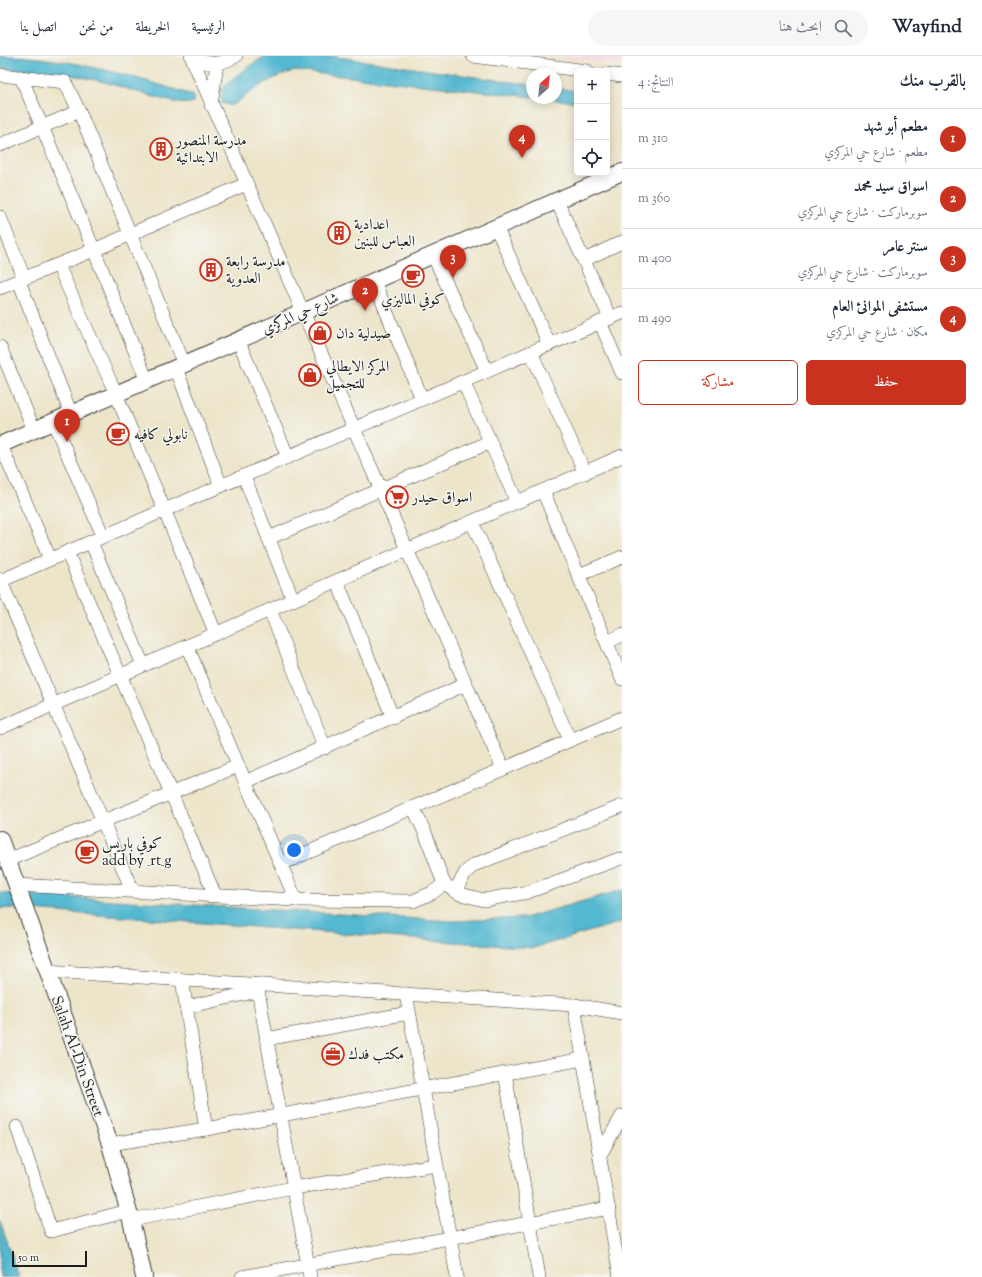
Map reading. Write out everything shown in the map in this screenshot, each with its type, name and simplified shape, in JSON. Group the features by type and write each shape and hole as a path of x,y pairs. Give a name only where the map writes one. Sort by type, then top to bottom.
{"main road":[{"name":"شارع حي المركزي","path":"0,445 622,172"},
{"name":"Salah Al-Din Street","path":"3,848 110,1144 144,1277"}],"street":[{"path":"191,56 208,63 217,64 236,56"},
{"path":"191,56 211,105 503,768"},
{"path":"473,56 574,69"},
{"path":"211,105 217,64"},
{"path":"610,74 622,76"},
{"path":"0,75 65,82 79,111 130,234 180,366 221,486"},
{"path":"21,78 94,250 147,381"},
{"path":"0,145 79,111"},
{"path":"0,288 94,250 246,184"},
{"path":"557,201 611,318 622,373"},
{"path":"0,217 71,414"},
{"path":"496,227 549,344"},
{"path":"584,260 622,242"},
{"path":"433,255 486,371"},
{"path":"58,265 116,394 216,634"},
{"path":"374,281 422,399"},
{"path":"132,890 0,580 611,318"},
{"path":"238,340 288,457"},
{"path":"0,347 34,430"},
{"path":"531,352 585,473"},
{"path":"463,381 517,502"},
{"path":"53,421 103,536"},
{"path":"269,538 490,442"},
{"path":"0,445 50,559"},
{"path":"0,728 622,456"},
{"path":"244,476 293,600"},
{"path":"543,491 622,679"},
{"path":"472,522 570,740"},
{"path":"90,542 143,665"},
{"path":"67,552 215,895"},
{"path":"579,576 622,557"},
{"path":"337,581 393,718"},
{"path":"270,610 325,748"},
{"path":"607,642 622,635"},
{"path":"187,646 296,900"},
{"path":"245,782 393,718 466,684"},
{"path":"281,864 622,718"},
{"path":"3,848 103,822 238,766"},
{"path":"16,885 132,890 296,900 414,902 449,887 474,865 622,806"},
{"path":"413,807 449,887 460,894 484,900 528,892 619,859"},
{"path":"47,971 182,980 258,988 406,994 574,1005 622,1013"},
{"path":"182,980 206,1129"},
{"path":"186,1007 258,988"},
{"path":"258,988 308,1271"},
{"path":"406,994 457,1277"},
{"path":"574,1005 620,1277"},
{"path":"266,1039 409,1013"},
{"path":"110,1144 206,1129 583,1059"},
{"path":"505,1073 539,1277"},
{"path":"600,1155 622,1116"},
{"path":"17,1127 51,1231 129,1215 436,1165"},
{"path":"242,1277 308,1271 449,1238 608,1208"}],"shaded area":[{"path":"551,56 622,56 622,65"}],"water":[{"path":"0,56 49,59 98,68 193,95 194,102 172,102 82,77 0,68"},
{"path":"266,56 330,56 526,84 526,96 295,71 270,80 233,105 222,103 221,98 223,88 226,84 252,64"},
{"path":"562,89 574,91 574,102 562,100"},
{"path":"622,890 622,922 533,948 4,908 0,909 0,893 453,921 524,918"},
{"path":"0,1220 19,1277 0,1277"}],"place":[{"name":"مدرسة المنصور الابتدائية","path":"161,149"},
{"name":"مستشفى الموانئ العام","path":"522,158"},
{"name":"اعدادية العباس للبنين","path":"339,233"},
{"name":"مدرسة رابعة العدوية","path":"211,270"},
{"name":"كوفي الماليزي","path":"413,276"},
{"name":"سنتر عامر","path":"453,278"},
{"name":"اسواق سيد محمد","path":"365,311"},
{"name":"صيدلية دان","path":"320,333"},
{"name":"المركز الايطالي للتجميل","path":"310,375"},
{"name":"نابولي كافيه","path":"118,434"},
{"name":"مطعم أبو شهد","path":"67,442"},
{"name":"اسواق حيدر","path":"397,497"},
{"name":"كوفي باريس add by _rt_g","path":"87,852"},
{"name":"مكتب فدك","path":"333,1054"}]}
